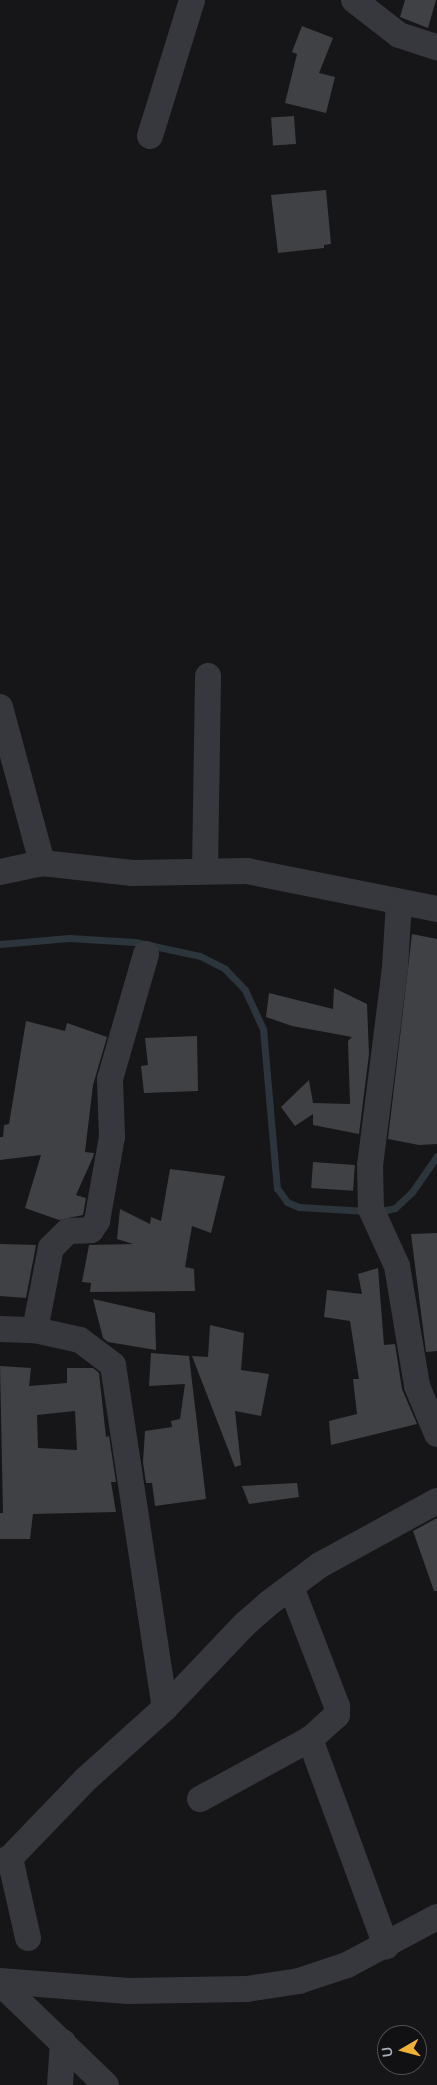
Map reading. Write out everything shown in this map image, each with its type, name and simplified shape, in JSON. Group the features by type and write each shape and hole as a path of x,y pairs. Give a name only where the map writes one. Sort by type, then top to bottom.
{"street":[{"path":"150,136 192,0"},
{"path":"354,0 400,35 437,47"},
{"path":"206,870 208,676"},
{"path":"0,707 42,863"},
{"path":"0,872 42,863 116,872 206,870 274,874 437,909"},
{"path":"399,902 395,968 370,1164 371,1209 397,1266 417,1386 437,1434"},
{"path":"35,1330 51,1248 68,1231 91,1230 97,1221 112,1137 110,1079 146,954"},
{"path":"0,1329 35,1330 80,1340 113,1365 165,1708"},
{"path":"28,1938 5,1860 85,1780 165,1708 245,1624 320,1566 437,1501"},
{"path":"200,1798 310,1739 337,1715 337,1706 291,1587"},
{"path":"310,1739 386,1946"},
{"path":"0,1982 128,1991 225,1992 299,1980 347,1965 386,1946 437,1917"},
{"path":"0,1982 106,2085"},
{"path":"60,2085 63,2042"}],"building":[{"path":"405,0 436,0 428,28 400,17"},
{"path":"302,26 333,38 319,73 335,77 326,113 285,103 297,54 292,52"},
{"path":"294,116 296,144 273,146 271,118"},
{"path":"326,190 331,244 324,245 324,248 278,253 271,195"},
{"path":"412,934 437,939 437,1144 419,1145 388,1139"},
{"path":"334,988 367,1004 369,1054 359,1134 313,1125 313,1114 295,1126 281,1107 309,1080 313,1103 350,1104 348,1041 352,1037 292,1026 266,1017 269,993 333,1009"},
{"path":"26,1021 65,1031 67,1023 107,1037 93,1085 85,1152 94,1153 76,1195 86,1198 83,1215 59,1220 25,1208 41,1155 0,1160 0,1137 3,1137 4,1125 9,1124"},
{"path":"197,1036 198,1091 144,1093 141,1066 148,1065 145,1038"},
{"path":"313,1162 355,1165 353,1191 311,1188"},
{"path":"170,1169 225,1176 211,1233 192,1226 185,1267 194,1269 195,1291 90,1292 91,1283 82,1282 89,1245 133,1244 117,1239 120,1209 150,1224 151,1217 161,1221"},
{"path":"437,1233 437,1351 426,1352 411,1234"},
{"path":"0,1244 36,1245 26,1298 0,1296"},
{"path":"378,1268 384,1345 395,1344 402,1389 417,1424 331,1445 329,1421 357,1414 353,1379 359,1379 350,1321 324,1317 327,1290 362,1294 358,1274"},
{"path":"93,1299 155,1313 156,1350 108,1342 103,1338"},
{"path":"210,1325 244,1333 241,1370 269,1374 261,1416 235,1411 241,1465 235,1467 192,1356 208,1357"},
{"path":"151,1353 189,1356 206,1499 155,1506 152,1483 146,1483 143,1462 145,1431 172,1427 171,1421 180,1419 185,1384 149,1386"},
{"path":"0,1366 31,1368 29,1386 67,1383 67,1368 93,1368 99,1373 106,1437 109,1436 116,1482 111,1482 116,1512 33,1514 30,1539 0,1539 0,1513 3,1513","holes":["75,1411 77,1450 38,1448 37,1415"]},
{"path":"297,1483 299,1497 249,1504 242,1486"},
{"path":"437,1518 437,1591 434,1591 413,1531"}],"waterway":[{"path":"0,944 69,938 135,942 200,956 225,969 245,990 263,1029 277,1188 287,1202 299,1207 367,1211"},
{"path":"378,1212 395,1208 412,1192 437,1156"}]}
